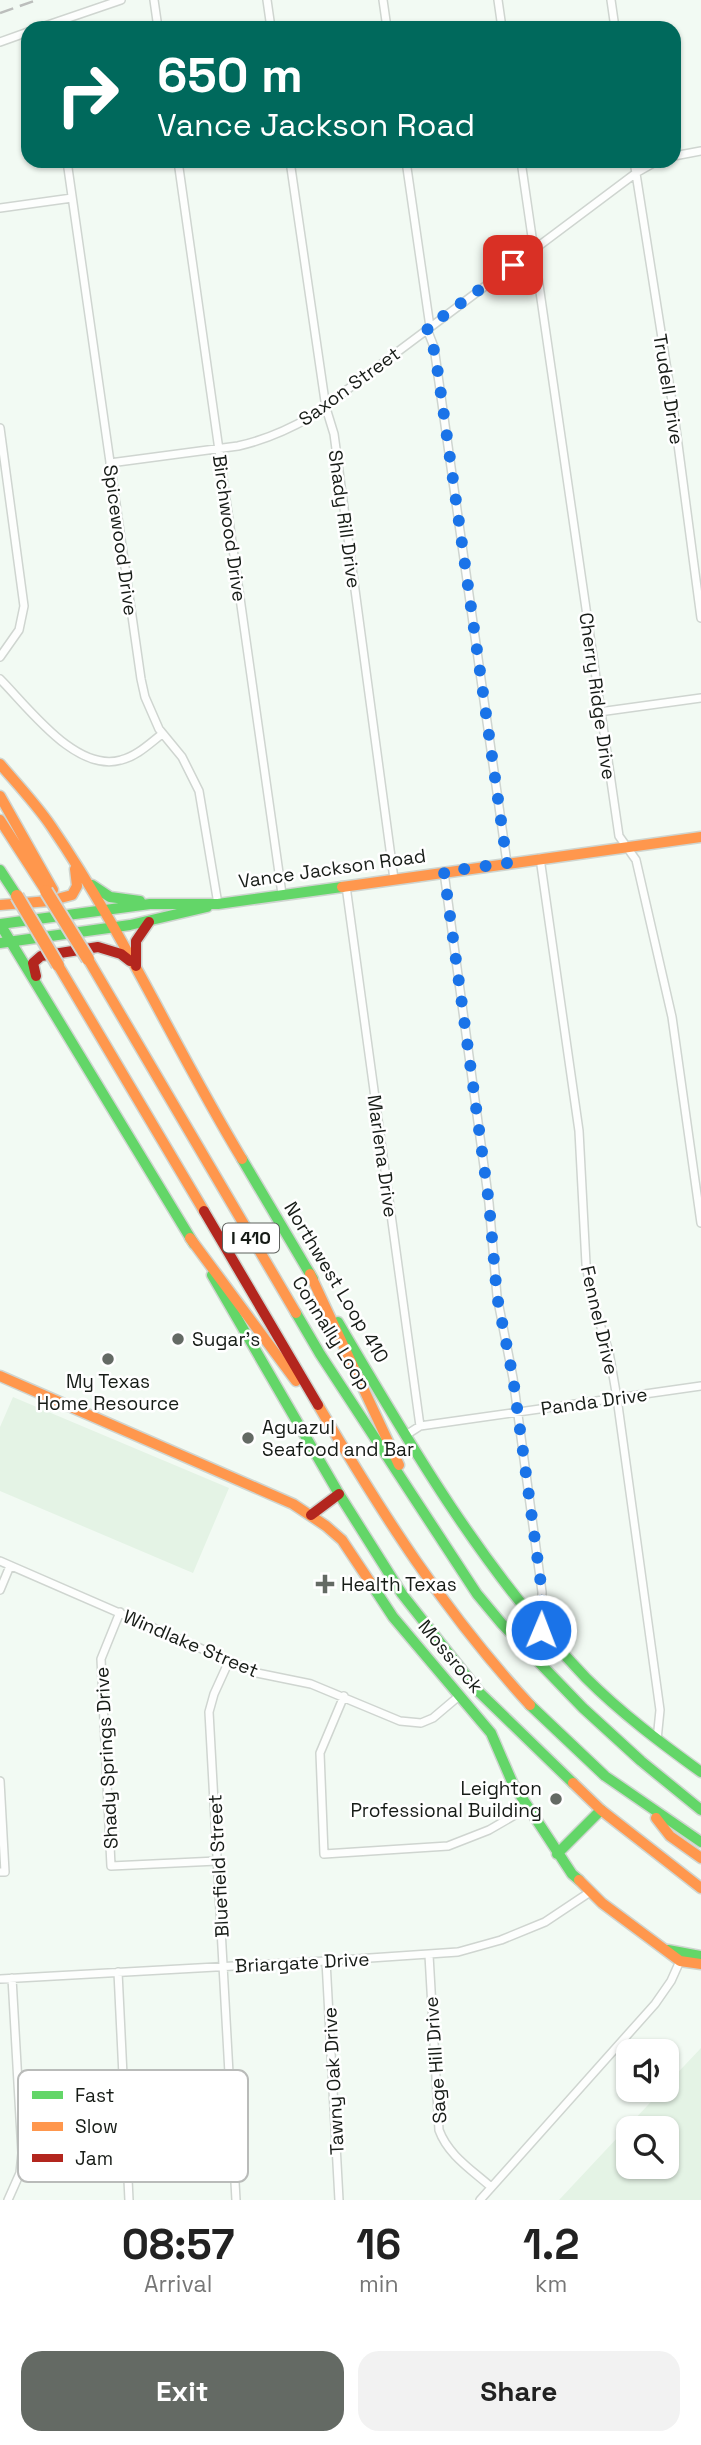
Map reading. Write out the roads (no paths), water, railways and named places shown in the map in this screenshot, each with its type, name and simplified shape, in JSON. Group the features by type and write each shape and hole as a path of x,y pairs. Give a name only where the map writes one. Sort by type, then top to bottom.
{"main road":[{"name":"Northwest Loop 410","path":"0,764 35,805 87,881 208,1103 466,1532 541,1630 596,1686 657,1740 701,1772"},
{"path":"0,796 50,891"},
{"path":"0,820 50,891"},
{"name":"Vance Jackson Road","path":"5,942 114,929 218,904 282,894 701,837"},
{"path":"0,905 67,897 72,894 78,882 71,856"},
{"name":"I 410","path":"0,870 327,1421 400,1541 454,1619 559,1734 593,1766 649,1809 701,1843"},
{"path":"87,881 110,897 150,904"},
{"name":"Connally Loop","path":"50,891 320,1354 477,1594 506,1630 591,1717 634,1758 701,1810"},
{"name":"Vance Jackson Road","path":"0,924 150,904 218,904"},
{"path":"135,967 136,941 149,922"},
{"path":"0,924 5,942 51,1007 339,1494 402,1594 463,1672 514,1727 601,1810 701,1888"},
{"path":"51,1007 33,968 33,963 41,956 98,947 121,954 135,967"},
{"path":"190,1238 327,1421"},
{"path":"310,1274 422,1512"},
{"name":"Mossrock","path":"0,1376 293,1504 342,1540 393,1617 491,1733 508,1774 527,1808 572,1874 643,1935 668,1950 680,1961"},
{"path":"311,1515 339,1494"},
{"path":"676,1791 701,1803"},
{"path":"649,1809 670,1836 701,1858"},
{"path":"558,1854 601,1810"},
{"name":"Mossrock","path":"668,1950 701,1956"},
{"path":"680,1961 701,1964"}],"street":[{"path":"62,21 121,0"},
{"path":"154,0 157,21"},
{"path":"267,0 270,21"},
{"path":"383,0 386,21"},
{"path":"498,0 501,21"},
{"path":"611,0 614,21"},
{"path":"0,42 21,34"},
{"path":"681,155 701,151"},
{"name":"Spicewood Drive","path":"68,168 141,679 151,714 162,734 182,757 200,791 218,904"},
{"name":"Birchwood Drive","path":"179,168 282,894"},
{"name":"Shady Rill Drive","path":"291,168 326,405 334,435 394,879"},
{"path":"407,168 507,863"},
{"name":"Cherry Ridge Drive","path":"522,168 619,836 636,860 642,896 672,1017 701,1223"},
{"name":"Trudell Drive","path":"635,168 674,414 701,618"},
{"name":"Saxon Street","path":"110,463 219,449 255,442 286,431 312,416 645,168"},
{"path":"0,208 72,198"},
{"path":"0,428 24,606 19,630 0,657"},
{"path":"0,679 66,746 89,760 122,760 162,734"},
{"path":"600,712 701,698"},
{"name":"Fennel Drive","path":"540,858 579,1131 586,1265 592,1298 609,1352 617,1398 660,1710 657,1740"},
{"path":"444,872 489,1203 497,1296 518,1412 542,1592 541,1630"},
{"name":"Marlena Drive","path":"346,886 421,1426"},
{"name":"Panda Drive","path":"406,1435 421,1426 701,1385"},
{"name":"Windlake Street","path":"0,1561 257,1673 310,1684 410,1724 433,1718 459,1696"},
{"path":"0,1590 10,1566"},
{"name":"Shady Springs Drive","path":"120,1612 101,1659 111,1866 217,1861"},
{"name":"Bluefield Street","path":"229,1661 209,1712 229,2070"},
{"path":"344,1696 320,1754 324,1854 448,1846 489,1830 527,1808"},
{"path":"0,1781 2,1872"},
{"name":"Briargate Drive","path":"0,1979 458,1952 501,1940 545,1922 590,1892"},
{"name":"Sage Hill Drive","path":"429,1955 439,2130 443,2142 451,2152 491,2187"},
{"name":"Tawny Oak Drive","path":"326,1961 339,2200"},
{"path":"480,2200 655,2004 671,1981 680,1961"},
{"path":"118,1972 123,2070"},
{"path":"12,1978 18,2082"},
{"path":"8,2200 18,2178"},
{"path":"128,2182 129,2200"},
{"name":"Bluefield Street","path":"235,2182 236,2200"}],"railway":[{"path":"0,13 37,0"}],"place":[{"name":"Sugar's","path":"178,1339"},
{"name":"My Texas Home Resource","path":"108,1359"},
{"name":"Aguazul Seafood and Bar","path":"248,1438"},
{"name":"Health Texas","path":"325,1584"},
{"name":"Leighton Professional Building","path":"556,1799"}]}
